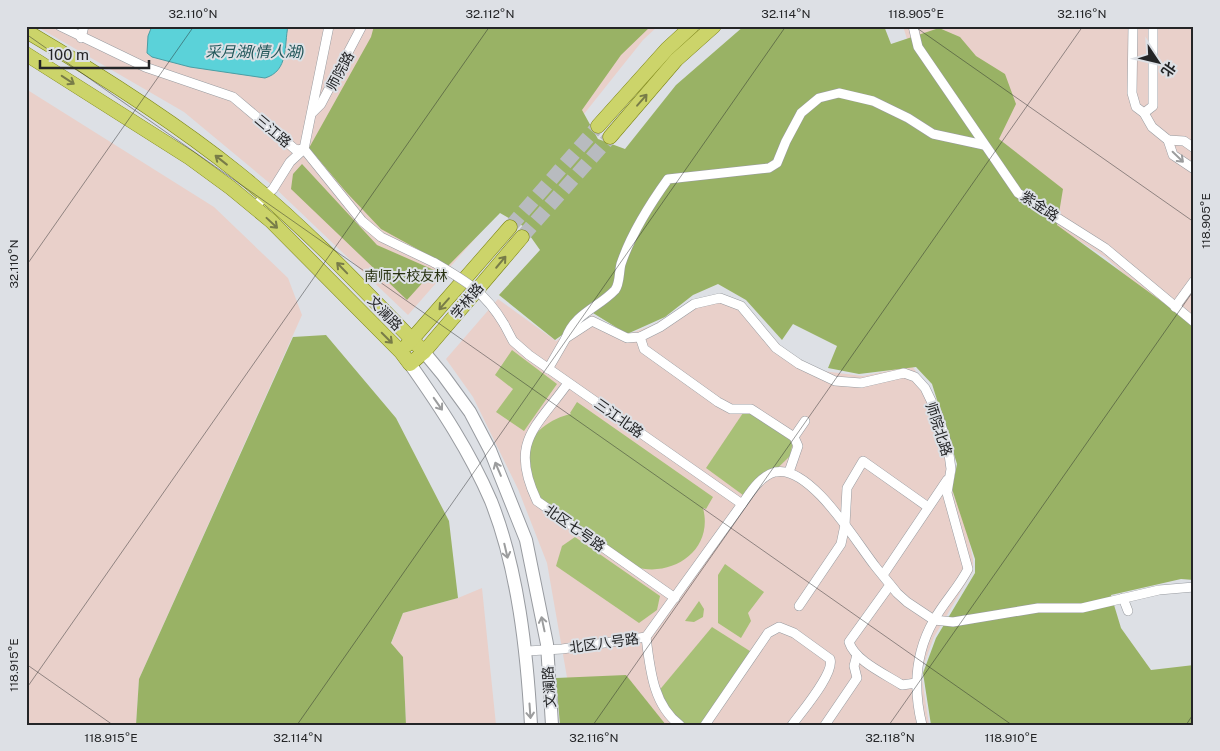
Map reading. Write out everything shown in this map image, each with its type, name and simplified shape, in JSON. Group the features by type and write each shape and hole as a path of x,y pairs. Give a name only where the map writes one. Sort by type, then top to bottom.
{"main road":[{"path":"598,126 667,49 692,26"},
{"path":"610,136 676,60 714,26"},
{"name":"文澜路","path":"26,31 71,58 202,145 265,196 307,233 424,352 444,375 470,412 505,485 526,540 547,649 552,725"},
{"name":"文澜路","path":"26,54 190,158 254,207 271,221 401,352 450,421 491,502 505,545 527,651 531,725"},
{"name":"学林路","path":"401,352 510,227"},
{"name":"学林路","path":"410,364 424,352 522,237"}],"street":[{"name":"三江路","path":"60,26 81,38 145,67 233,98 296,150 304,149 362,221 381,237 435,263 478,289"},
{"path":"81,38 84,26"},
{"name":"师院路","path":"254,207 273,189 290,162 304,149 313,112 328,26"},
{"name":"师院路","path":"313,112 322,104 362,26"},
{"name":"紫金路","path":"912,26 918,47 1018,193 1105,248 1194,322"},
{"path":"1133,26 1132,93 1136,107 1144,113 1152,127 1168,140 1174,155 1194,170"},
{"path":"1144,113 1153,106 1153,26"},
{"path":"548,369 566,338 571,324 616,288 622,264 636,232 651,202 668,178 769,168 777,163 786,141 801,114 818,98 839,93 873,100 908,118 933,134 984,145"},
{"path":"1168,140 1184,140 1194,148"},
{"path":"1175,307 1194,281"},
{"name":"三江北路","path":"478,289 495,309 513,341 548,369 742,504"},
{"name":"师院北路","path":"640,337 672,320 694,304 720,298 741,306 776,348 799,364 835,382 861,383 904,373 915,377 925,388 938,415 948,447 950,476 947,493 968,569 961,583 934,620 922,648 915,675 916,703 922,725"},
{"path":"566,338 592,321 626,338 640,337 644,349 718,402 731,409 751,410 794,436 798,446 789,472"},
{"name":"北区七号路","path":"568,383 526,443 523,460 528,482 537,501 675,598"},
{"path":"794,436 806,421"},
{"path":"799,606 841,544 845,525 847,488 863,461 928,507"},
{"path":"680,725 663,706 657,693 650,668 646,637 742,504 761,480 774,472 789,472 822,497 890,585 907,602 934,620 953,622 1038,608 1082,608 1159,590 1194,587"},
{"path":"883,575 950,476"},
{"path":"890,585 849,642 857,655 902,685 916,683"},
{"path":"1123,598 1128,611"},
{"path":"705,725 770,630 779,627 801,638 830,659 832,663 828,674 792,725"},
{"name":"北区八号路","path":"527,651 562,649 646,637"},
{"path":"825,725 856,678 854,666 857,655"}],"shaded area":[{"path":"36,26 658,26 643,40 580,119 408,315 273,186 184,112"},
{"path":"903,26 1194,26 1194,336 1105,257 1010,197 910,49"},
{"path":"26,89 214,207 288,278 302,315 139,679 136,725 26,725"},
{"path":"720,294 747,306 785,351 822,371 863,376 912,366 941,406 951,488 966,528 973,559 973,571 934,637 921,672 929,725 607,725 572,706 547,563 518,489 473,397 446,359 498,299 556,341 592,315 626,335 653,325 688,304"},
{"path":"482,588 496,725 406,725 403,657 391,644 403,613 458,598"}],"green space":[{"path":"374,26 651,26 621,55 582,110 598,139 625,149 676,85 744,26 884,26 891,44 939,28 960,37 976,56 1005,74 1016,104 999,139 1063,189 1057,225 1194,325 1194,580 1181,579 1111,595 1121,628 1151,670 1194,665 1194,725 931,725 923,673 936,638 975,573 975,559 952,489 957,464 932,384 916,367 859,374 828,368 837,346 793,324 782,340 746,300 718,284 693,295 665,317 627,334 593,313 555,340 499,295 540,250 523,226 500,213 448,266 381,229 309,148 371,37"},
{"name":"南师大校友林","path":"302,164 377,245 434,270 407,300 291,189 293,174"},
{"path":"326,335 396,418 449,521 458,598 403,613 391,643 403,657 406,725 136,725 139,679 293,337"},
{"path":"512,350 557,384 524,431 496,412 513,389 495,375"},
{"path":"577,402 713,497 706,509 703,508 705,523 702,536 696,548 687,557 676,564 663,568 635,567 537,498 528,459 528,450 531,442 541,429 555,419 571,414"},
{"path":"745,410 794,437 790,456 747,498 706,468"},
{"path":"575,537 660,596 657,610 639,623 556,566 562,546"},
{"path":"725,564 764,592 748,613 751,621 741,638 718,623 718,575"},
{"path":"699,601 704,609 703,617 694,622 685,621"},
{"path":"712,627 753,653 705,725 680,725 657,693"},
{"path":"626,675 666,725 560,725 556,678"}],"water":[{"name":"采月湖(情人湖)","path":"152,26 288,26 282,63 273,75 265,78 190,67 152,57 147,53 148,36"}],"tunnel":[{"path":"510,227 598,126"},
{"path":"522,237 610,137"}]}
